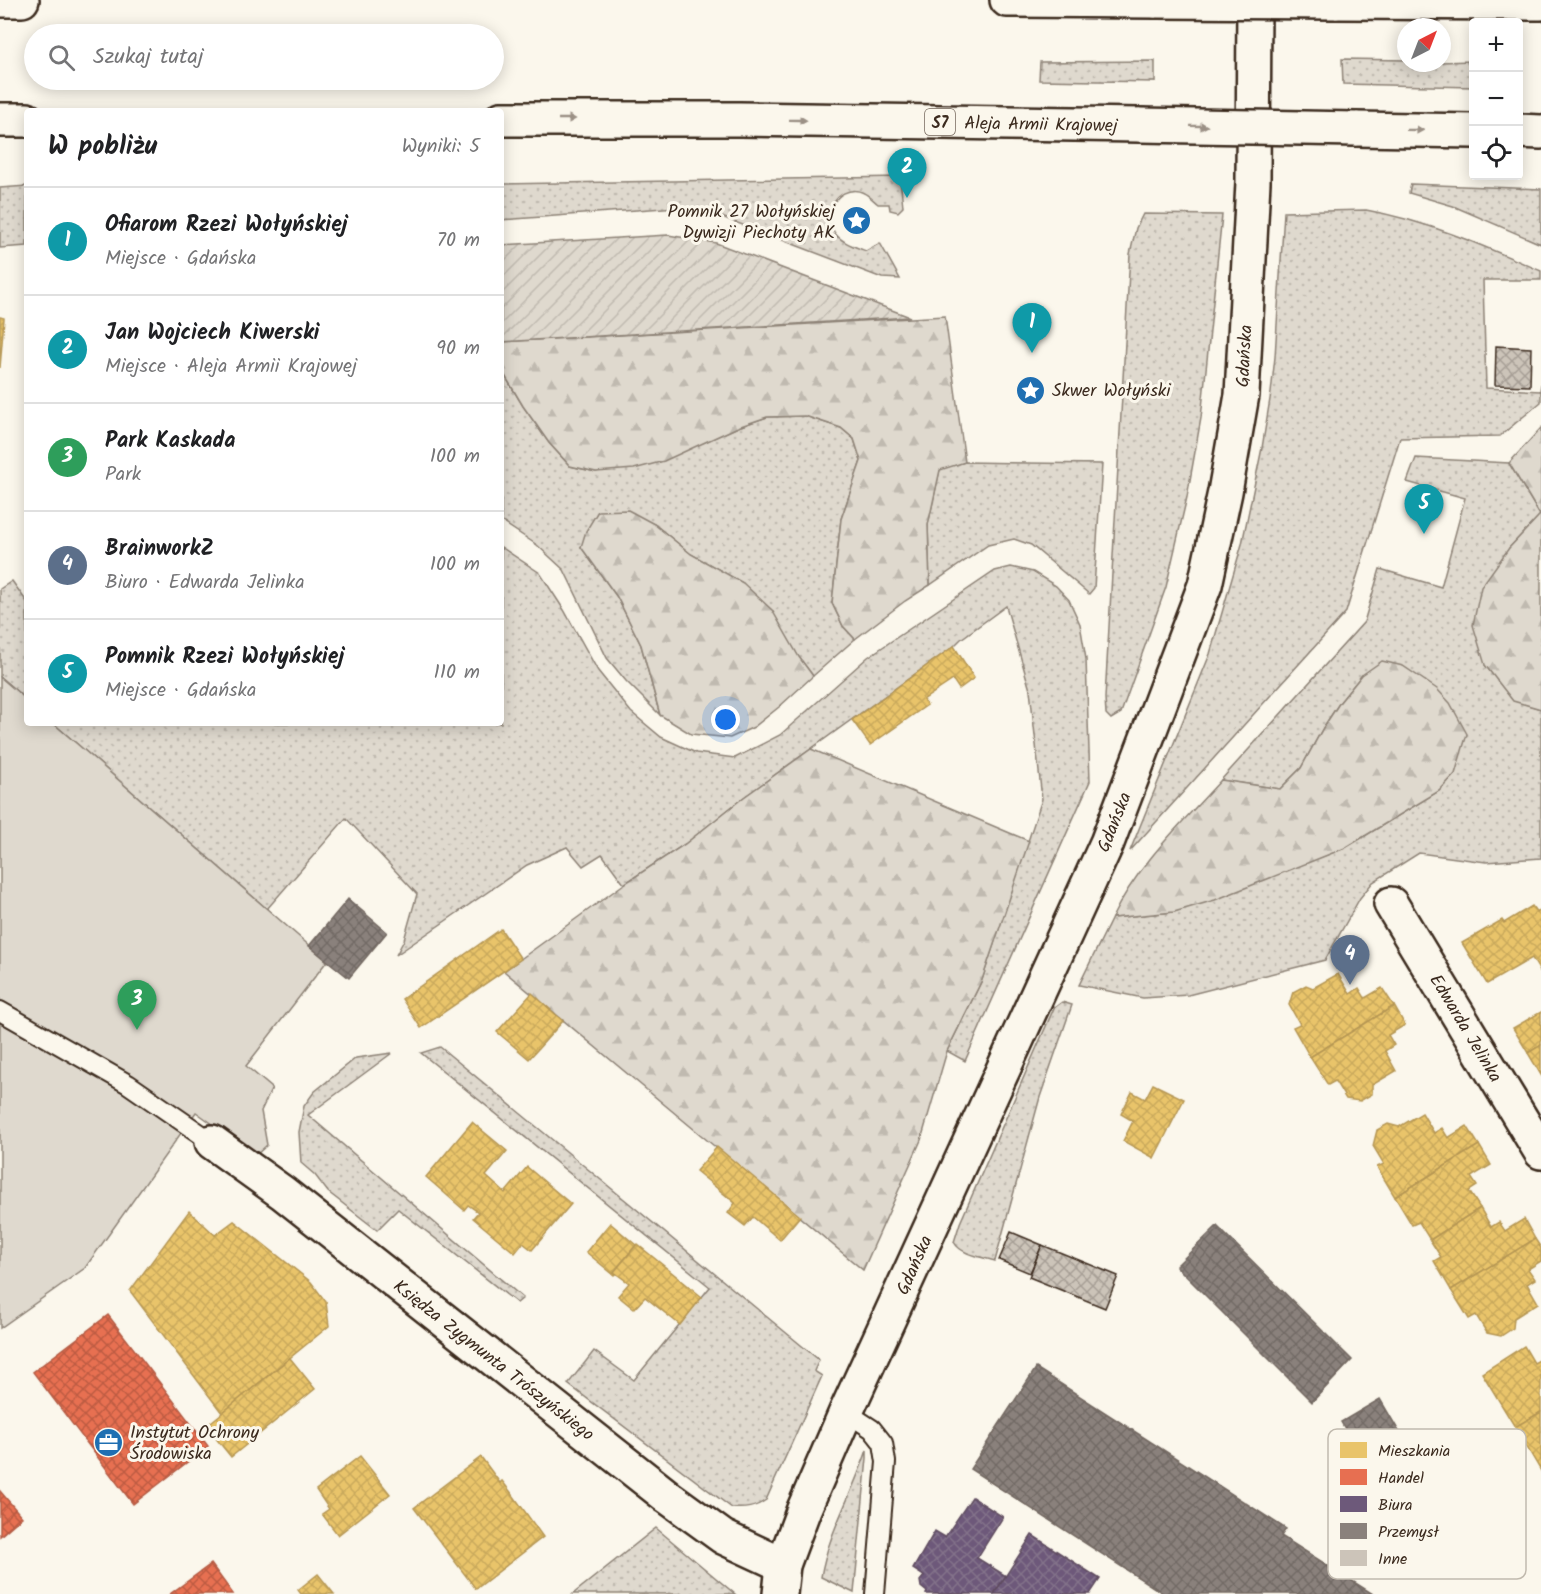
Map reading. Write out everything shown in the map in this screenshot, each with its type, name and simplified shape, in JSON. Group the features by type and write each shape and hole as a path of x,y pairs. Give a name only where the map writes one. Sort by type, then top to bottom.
{"main road":[{"path":"0,0 22,0"},
{"path":"1007,0 1541,3"},
{"name":"Gdańska","path":"782,1580 792,1539 846,1412 1107,843 1205,585 1225,492 1242,395 1253,182 1254,0"},
{"name":"Aleja Armii Krajowej","path":"504,119 740,119 1469,131"},
{"path":"0,120 24,120"},
{"path":"1523,131 1541,132"},
{"name":"Edwarda Jelinka","path":"1391,904 1541,1152"},
{"name":"Księdza Zygmunta Trószyńskiego","path":"212,1142 283,1194 687,1510 782,1580"}],"lane":[{"path":"0,1011 128,1084 212,1142"},
{"path":"846,1412 872,1429 883,1443 886,1462 875,1594"}],"green space":[{"path":"1342,59 1397,60 1397,72 1451,72 1451,62 1469,61 1469,87 1343,84"},
{"path":"1155,61 1155,82 1039,80 1040,62"},
{"path":"900,177 903,207 898,212 890,210 889,204 878,204 864,193 851,191 838,197 830,217 834,232 848,244 866,251 880,243 900,279 882,278 706,211 677,207 504,220 504,184"},
{"path":"1411,184 1541,189 1541,244 1453,206 1409,193"},
{"path":"24,186 24,246 0,248 0,188"},
{"path":"1366,210 1434,228 1541,271 1541,280 1483,280 1486,388 1540,391 1541,384 1541,402 1500,436 1400,438 1346,612 1130,851 1210,654 1242,544 1271,393 1284,212"},
{"path":"1143,214 1222,215 1201,418 1187,497 1166,587 1121,713 1111,719 1106,714 1105,698 1130,254 1136,228"},
{"path":"668,235 716,243 910,317 504,342 504,245"},
{"path":"945,316 965,462 940,470 928,525 930,585 855,639 843,626 832,603 841,519 861,461 854,439 841,428 805,416 767,417 738,427 664,461 634,469 596,472 570,466 549,443 504,374 504,342"},
{"path":"504,374 549,443 570,466 596,472 702,443 767,417 805,416 841,428 854,439 861,461 841,519 832,603 843,626 855,639 813,676 743,583 691,554 654,524 581,547 617,597 641,645 660,715 607,658 564,570 537,545 504,523"},
{"path":"1541,428 1541,709 1513,701 1485,665 1473,625 1481,587 1509,548 1540,515 1509,463"},
{"path":"1416,458 1509,463 1540,515 1509,548 1485,665 1513,700 1541,709 1541,858 1486,862 1419,853 1373,882 1360,898 1325,960 1188,995 1143,998 1079,985 1112,918 1174,912 1345,848 1439,791 1455,774 1362,675 1340,702 1301,768 1280,789 1221,780 1364,622 1380,569 1441,587 1465,498 1407,482"},
{"path":"965,462 1102,464 1094,588 1089,594 1031,545 1014,539 988,545 930,585 928,525 940,469"},
{"path":"628,510 654,524 691,554 743,583 772,610 799,657 813,676 754,727 730,738 691,734 660,715 641,645 617,597 581,547 586,531 598,511"},
{"path":"504,549 540,573 564,610 598,671 631,712 661,737 696,753 735,758 780,735 868,657 995,571 1011,567 1033,572 1056,586 1069,600 1080,624 1086,659 1090,781 965,1061 947,1051 982,980 1042,799 1030,690 1006,606 744,797 685,844 624,884 602,854 583,866 567,847 527,865 396,955 404,940 417,894 346,818 267,909 56,726 504,726"},
{"path":"12,581 24,598 24,697 0,677 0,589"},
{"path":"1382,661 1403,666 1437,689 1450,703 1467,734 1455,774 1439,791 1345,848 1215,900 1174,912 1112,918 1147,862 1221,780 1280,789 1301,768 1340,702 1362,675"},
{"path":"0,677 24,697 24,726 56,726 327,961 246,1066 272,1088 261,1111 267,1145 256,1155 196,1112 85,1268 0,1328"},
{"path":"811,749 1029,841 982,980 947,1051 921,1140 863,1270 504,971 624,884 685,844 744,797"},
{"path":"1062,1002 1072,1005 1040,1097 995,1261 972,1255 962,1250 954,1242 960,1223 1054,1008"},
{"path":"440,1047 819,1360 814,1371 822,1376 766,1500 750,1507 732,1508 568,1384 594,1351 634,1380 710,1287 421,1053"},
{"path":"392,1053 308,1115 523,1298 517,1303 398,1209 377,1230 328,1192 315,1175 301,1163 299,1132 304,1106 314,1092 356,1058"},
{"path":"867,1450 854,1593 821,1577 829,1545"},
{"path":"656,1528 735,1594 573,1594"}],"building: Mieszkania":[{"path":"0,317 4,318 0,368"},
{"path":"954,646 974,678 959,689 953,680 923,700 927,705 870,745 852,720"},
{"path":"1532,906 1537,913 1541,910 1541,973 1532,958 1487,984 1462,943 1502,920 1504,923"},
{"path":"501,929 521,959 421,1028 402,999"},
{"path":"1338,974 1350,994 1359,988 1365,998 1382,988 1394,1006 1310,1057 1293,1027 1300,1024 1289,1005 1293,992 1306,985 1313,988"},
{"path":"532,993 563,1021 529,1059 497,1032"},
{"path":"1394,1006 1405,1025 1388,1035 1394,1045 1385,1051 1396,1071 1372,1085 1372,1094 1360,1101 1346,1099 1335,1081 1328,1085 1310,1057"},
{"path":"1541,1012 1541,1045 1528,1053 1513,1028"},
{"path":"1541,1045 1541,1075 1528,1053"},
{"path":"1153,1084 1184,1099 1154,1158 1123,1141 1133,1121 1121,1114 1132,1092 1145,1099"},
{"path":"1422,1113 1434,1133 1442,1128 1448,1138 1467,1126 1479,1145 1395,1197 1377,1167 1384,1164 1373,1146 1377,1130 1388,1124 1399,1127"},
{"path":"472,1122 507,1151 486,1176 505,1193 527,1167 571,1204 532,1250 523,1243 515,1253 473,1218 478,1212 468,1205 464,1210 426,1177"},
{"path":"1479,1145 1491,1165 1471,1177 1477,1186 1469,1191 1480,1208 1430,1240 1419,1222 1412,1225 1395,1197"},
{"path":"717,1147 800,1216 780,1240 753,1217 745,1226 728,1213 735,1203 696,1171"},
{"path":"1480,1208 1491,1227 1499,1222 1505,1231 1524,1219 1535,1239 1451,1290 1434,1261 1441,1257 1430,1240"},
{"path":"189,1211 215,1235 234,1221 311,1282 326,1302 329,1326 222,1413 130,1291"},
{"path":"610,1223 636,1245 614,1275 586,1252"},
{"path":"1535,1239 1541,1248 1541,1261 1528,1269 1535,1279 1527,1284 1538,1303 1514,1318 1513,1328 1501,1336 1487,1333 1476,1315 1469,1319 1451,1290"},
{"path":"637,1244 702,1297 680,1325 645,1297 634,1309 618,1296 629,1283 614,1272"},
{"path":"1524,1346 1534,1363 1541,1359 1541,1412 1515,1427 1482,1373"},
{"path":"290,1358 315,1389 231,1457 206,1426"},
{"path":"1541,1412 1541,1471 1526,1446 1526,1429 1515,1427"},
{"path":"360,1456 390,1494 338,1535 322,1514 329,1509 316,1490"},
{"path":"481,1457 500,1483 502,1481 513,1495 543,1537 476,1589 414,1508"},
{"path":"318,1574 334,1594 301,1594 298,1590"}],"building: Handel":[{"path":"108,1315 208,1446 133,1504 33,1372"},
{"path":"0,1491 22,1517 0,1536"},
{"path":"211,1564 233,1594 170,1594"}],"building: Biura":[{"path":"972,1497 1003,1517 977,1558 1006,1576 994,1594 926,1594 920,1581 924,1576 913,1569 935,1531 945,1537"},
{"path":"1032,1535 1100,1579 1090,1594 994,1594"}],"building: Przemysł":[{"path":"348,899 387,932 349,978 309,946"},
{"path":"1217,1226 1352,1360 1312,1402 1176,1266"},
{"path":"1036,1368 1286,1529 1281,1536 1328,1566 1328,1579 1349,1579 1373,1594 1164,1594 970,1469"},
{"path":"1380,1399 1398,1429 1345,1429 1341,1422"}],"building: Inne":[{"path":"1496,346 1531,348 1530,386 1495,385"},
{"path":"1011,1232 1042,1245 1030,1273 999,1260"},
{"path":"1042,1245 1118,1276 1105,1308 1029,1277"}],"place":[{"name":"Jan Wojciech Kiwerski","path":"907,198"},
{"name":"Pomnik 27 Wołyńskiej Dywizji Piechoty AK","path":"856,221"},
{"name":"Ofiarom Rzezi Wołyńskiej","path":"1032,353"},
{"name":"Skwer Wołyński","path":"1031,390"},
{"name":"Pomnik Rzezi Wołyńskiej","path":"1424,534"},
{"name":"BrainworkZ","path":"1350,985"},
{"name":"Park Kaskada","path":"137,1030"},
{"name":"Instytut Ochrony Środowiska","path":"109,1442"}]}
